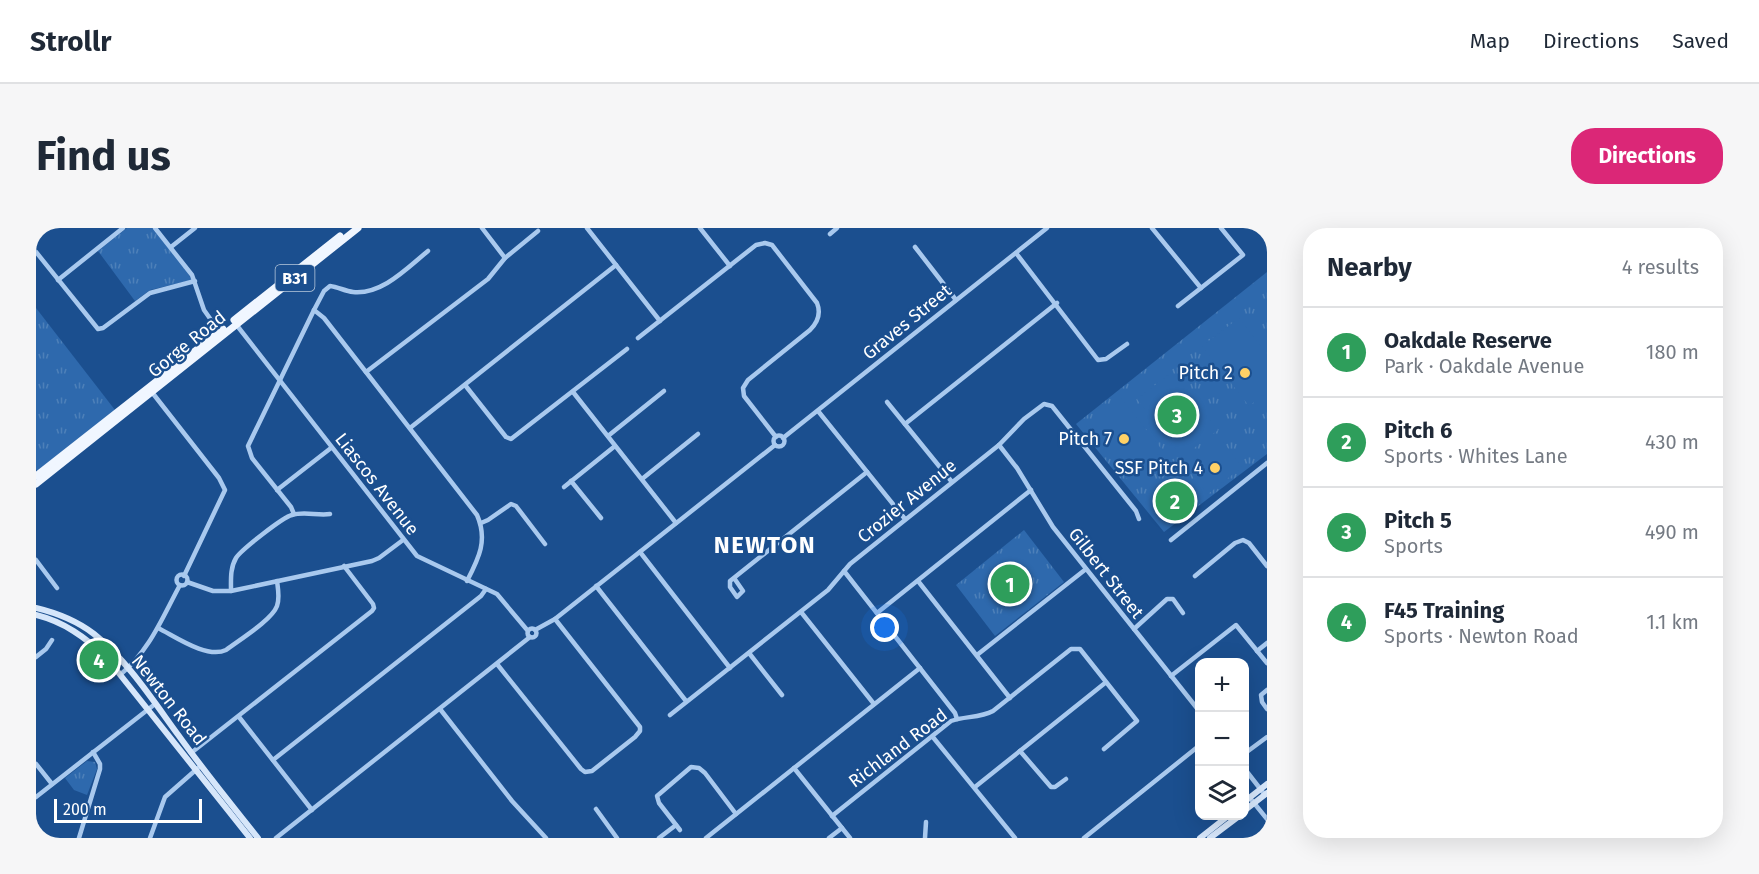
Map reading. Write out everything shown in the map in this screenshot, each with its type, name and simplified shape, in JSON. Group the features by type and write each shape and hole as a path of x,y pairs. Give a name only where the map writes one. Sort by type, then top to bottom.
{"main road":[{"name":"Gorge Road","path":"37,480 70,457 150,390 352,229"},
{"name":"Gorge Road","path":"37,480 70,448 150,390"},
{"path":"70,448 70,457"},
{"name":"Newton Road","path":"36,608 69,618 104,643 155,704 191,753 198,768 250,838"},
{"name":"Newton Road","path":"36,615 58,622 83,636 106,657 148,710 258,838"},
{"path":"1250,801 1264,792 1267,784"},
{"path":"1200,838 1223,820"},
{"path":"1210,838 1234,820"}],"street":[{"path":"58,280 123,228"},
{"path":"155,228 187,268 195,281 204,310 221,334"},
{"path":"171,247 195,228"},
{"path":"482,228 505,258"},
{"path":"587,228 660,321"},
{"path":"700,228 729,266"},
{"path":"830,234 837,228"},
{"name":"Graves Street","path":"783,438 1047,228"},
{"path":"1152,228 1201,288"},
{"path":"1178,306 1243,255 1221,228"},
{"path":"366,372 488,279 505,258 538,231"},
{"path":"638,338 729,266 762,243 769,243 817,303 819,313 810,330 748,380 743,388 744,396 776,437 783,438 783,445 778,447 775,445"},
{"path":"915,248 956,300"},
{"path":"294,514 248,450 249,442 314,310 324,291 333,285 352,292 375,289 393,280 428,251"},
{"path":"36,252 98,329 104,328 150,293 195,281"},
{"path":"1016,253 1098,360 1106,359 1127,344"},
{"path":"410,428 616,265"},
{"path":"905,423 1056,303"},
{"path":"314,310 324,318 477,515 481,523 483,538 481,551 467,580"},
{"name":"Liascos Avenue","path":"235,322 403,540 422,560 500,597 529,634"},
{"path":"465,385 506,437 511,439 627,349"},
{"path":"150,390 219,478 225,490 184,576"},
{"path":"608,436 664,391"},
{"path":"573,392 676,523"},
{"path":"887,402 952,482"},
{"name":"Crozier Avenue","path":"670,715 828,591 850,564 999,445 1024,419 1041,406 1048,404 1136,511 1139,519"},
{"path":"818,411 905,519"},
{"path":"642,479 698,434"},
{"path":"775,445 776,437"},
{"path":"276,838 497,664 529,634 536,635 535,630 555,619 775,445"},
{"name":"Gilbert Street","path":"999,445 1053,527 1195,706"},
{"path":"564,487 615,446"},
{"path":"277,490 331,448"},
{"path":"1171,540 1267,463"},
{"path":"1262,467 1267,474"},
{"path":"734,578 867,472"},
{"path":"572,481 601,518"},
{"path":"877,613 1030,490"},
{"path":"481,523 511,504 516,506 545,544"},
{"path":"231,591 231,572 237,557 285,518 294,514 330,514"},
{"path":"184,576 187,582 213,591 231,591 379,558 403,540"},
{"path":"1195,576 1235,543 1242,540 1249,543 1267,566"},
{"path":"640,552 730,668"},
{"path":"36,560 57,588"},
{"path":"191,753 374,608 344,566"},
{"path":"977,656 1086,569"},
{"path":"844,572 955,713 957,719"},
{"path":"180,585 176,582 177,578 180,575 184,576"},
{"path":"158,628 206,652 219,654 277,607 277,581"},
{"path":"918,581 1010,698"},
{"path":"180,585 185,585 187,582"},
{"path":"121,674 144,652 180,585"},
{"path":"596,586 686,701"},
{"path":"273,760 482,596 486,589"},
{"path":"1134,629 1167,599 1173,599 1183,613"},
{"path":"801,612 874,704"},
{"path":"497,664 581,769 585,772 592,771 635,737 640,728 555,619"},
{"path":"1171,676 1236,626 1267,663"},
{"path":"36,657 52,640"},
{"path":"1257,651 1267,643"},
{"name":"Richland Road","path":"832,816 951,721 989,714 1071,649 1080,649 1137,722 1104,748"},
{"path":"749,652 782,695"},
{"path":"706,838 920,668"},
{"path":"975,787 1105,683"},
{"path":"1267,690 1261,698 1267,709"},
{"path":"36,797 155,704"},
{"path":"440,709 512,801 546,838"},
{"path":"239,717 312,810"},
{"path":"932,736 1015,838"},
{"path":"1249,751 1267,737"},
{"path":"1088,837 1195,749"},
{"path":"1020,751 1051,788 1065,779"},
{"path":"79,838 100,769 100,764 93,752"},
{"path":"36,764 52,784"},
{"path":"659,838 678,827 659,803 657,796 691,767 699,768 705,773 736,814"},
{"path":"150,838 165,797 198,768"},
{"path":"794,768 850,838"},
{"path":"1249,773 1264,792"},
{"path":"1250,801 1267,819"},
{"path":"596,809 618,838"},
{"path":"925,838 926,822"},
{"path":"829,838 842,828"}],"green space":[{"path":"127,228 152,228 192,280 150,290 135,301 98,251"},
{"path":"1267,272 1267,454 1164,532 1076,424"},
{"path":"36,308 115,410 37,471 36,469"},
{"name":"Pitch 2","path":"1239,318 1267,354 1267,392 1249,406 1202,346"},
{"path":"1172,372 1218,430 1182,457 1137,399"},
{"name":"Pitch 7","path":"1121,398 1163,451 1127,479 1086,426"},
{"name":"SSF Pitch 4","path":"1223,442 1242,467 1208,494 1188,470"},
{"path":"1183,481 1196,498 1167,521 1153,504"},
{"path":"1024,530 1064,582 995,636 956,585"},
{"path":"87,761 95,762 97,769 87,795 74,790 65,778"}],"place":[{"name":"Pitch 2","path":"1245,373"},
{"name":"Pitch 5","path":"1177,415"},
{"name":"Pitch 7","path":"1124,439"},
{"name":"SSF Pitch 4","path":"1215,468"},
{"name":"Pitch 6","path":"1175,501"},
{"name":"Oakdale Reserve","path":"1010,584"},
{"name":"F45 Training","path":"99,660"}],"district":[{"name":"NEWTON","path":"765,545"}]}
